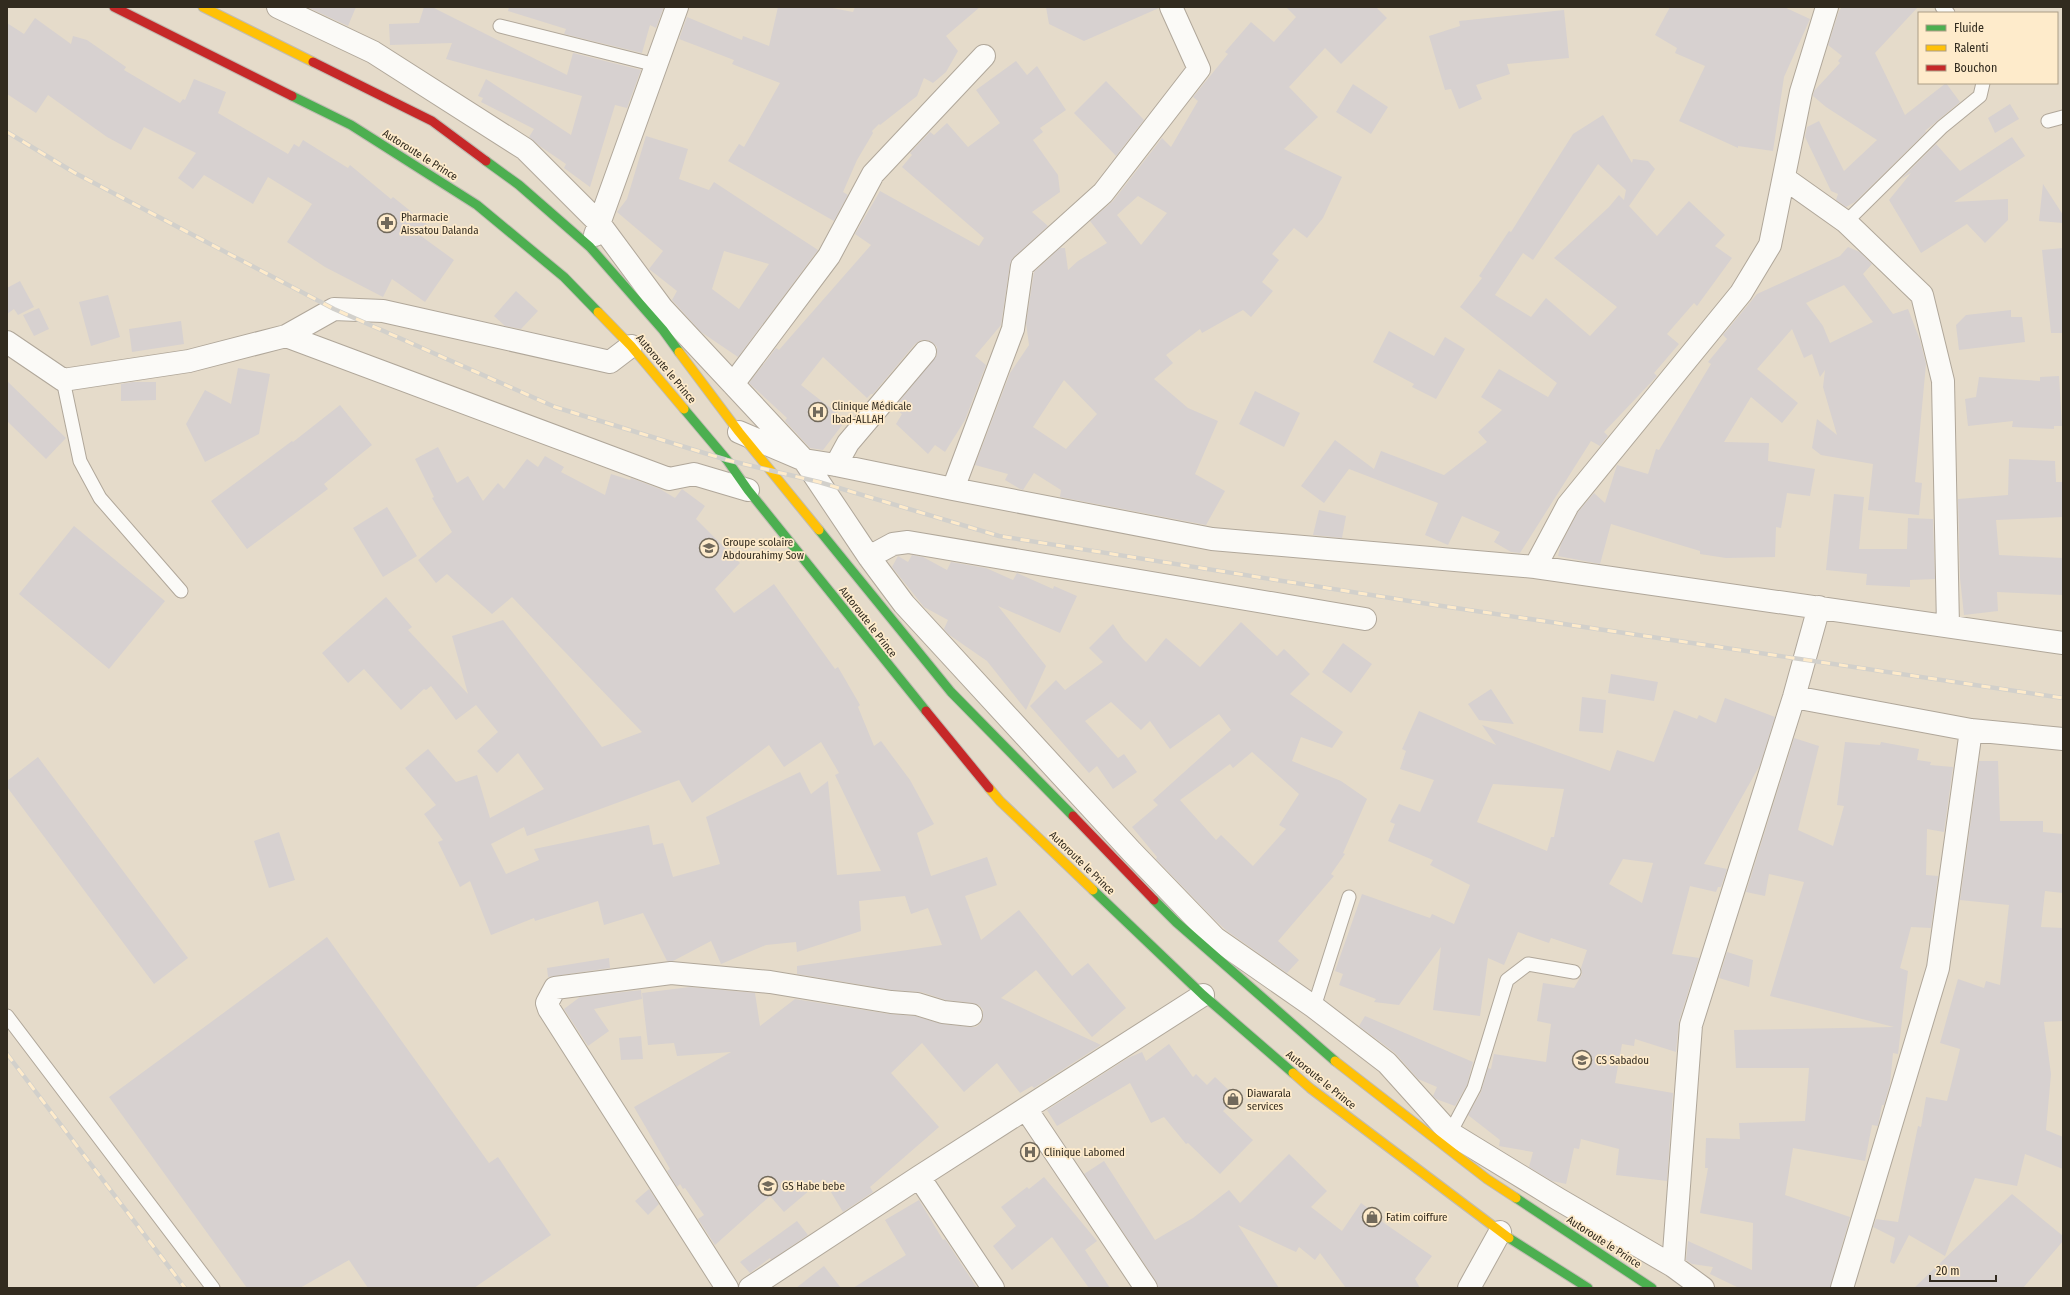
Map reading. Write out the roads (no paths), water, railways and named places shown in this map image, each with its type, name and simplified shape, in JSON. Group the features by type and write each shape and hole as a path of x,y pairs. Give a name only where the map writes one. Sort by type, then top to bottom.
{"main road":[{"name":"Autoroute le Prince","path":"114,7 351,125 477,205 564,277 631,346 727,460 748,490 886,665 1000,801 1203,995 1310,1088 1500,1232 1588,1288"},
{"name":"Autoroute le Prince","path":"203,7 432,120 519,184 590,247 663,330 739,432 951,692 1176,922 1329,1057 1487,1179 1652,1288"}],"street":[{"path":"278,7 373,52 525,149 599,223 662,308 804,460 869,557 904,604 1132,852 1215,938 1314,1007 1387,1063 1450,1133 1565,1203 1673,1266 1703,1288"},
{"path":"590,247 678,7"},
{"path":"953,489 1013,329 1022,266 1103,192 1199,69 1172,7"},
{"path":"1535,567 1568,505 1742,293 1770,245 1801,92 1827,7"},
{"path":"733,384 829,256 873,174 984,56"},
{"path":"1784,178 1846,222 1922,295 1943,381 1948,626"},
{"path":"7,342 63,380 189,361 286,336 334,309 383,311 610,362 631,346"},
{"path":"286,336 669,479 694,474 748,490"},
{"path":"836,465 848,443 925,352"},
{"path":"739,432 804,460 1212,539 1535,567 2063,643"},
{"path":"869,557 893,544 908,542 1365,620"},
{"path":"1673,1266 1690,1025 1794,697 1819,607"},
{"path":"1794,697 1971,730 2063,739"},
{"path":"1842,1288 1938,968 1971,730"},
{"path":"727,1288 549,1009 547,1003 555,988 671,973 770,982 891,1002 917,1004 943,1012 971,1015"},
{"path":"750,1288 919,1176 1203,995"},
{"path":"1026,1109 1146,1288"},
{"path":"919,1176 993,1288"},
{"path":"1469,1288 1500,1232"}],"lane":[{"path":"500,26 656,65"},
{"path":"1846,222 1942,127 1980,96 1983,84"},
{"path":"2048,120 2063,117"},
{"path":"63,380 80,461 100,498 181,591"},
{"path":"1314,1007 1324,981 1349,897"},
{"path":"1450,1133 1474,1088 1507,980 1528,964 1574,972"},
{"path":"7,1016 213,1288"}],"railway":[{"path":"7,132 75,173 334,309 555,407 727,460 819,482 999,536 1422,603 2063,698"},
{"path":"7,1054 185,1288"}],"place":[{"name":"Pharmacie Aissatou Dalanda","path":"387,223"},
{"name":"Clinique Médicale Ibad-ALLAH","path":"818,412"},
{"name":"Groupe scolaire Abdourahimy Sow","path":"709,548"},
{"name":"CS Sabadou","path":"1582,1060"},
{"name":"Diawarala services","path":"1233,1099"},
{"name":"Clinique Labomed","path":"1030,1152"},
{"name":"GS Habe bebe","path":"768,1186"},
{"name":"Fatim coiffure","path":"1372,1217"}]}
